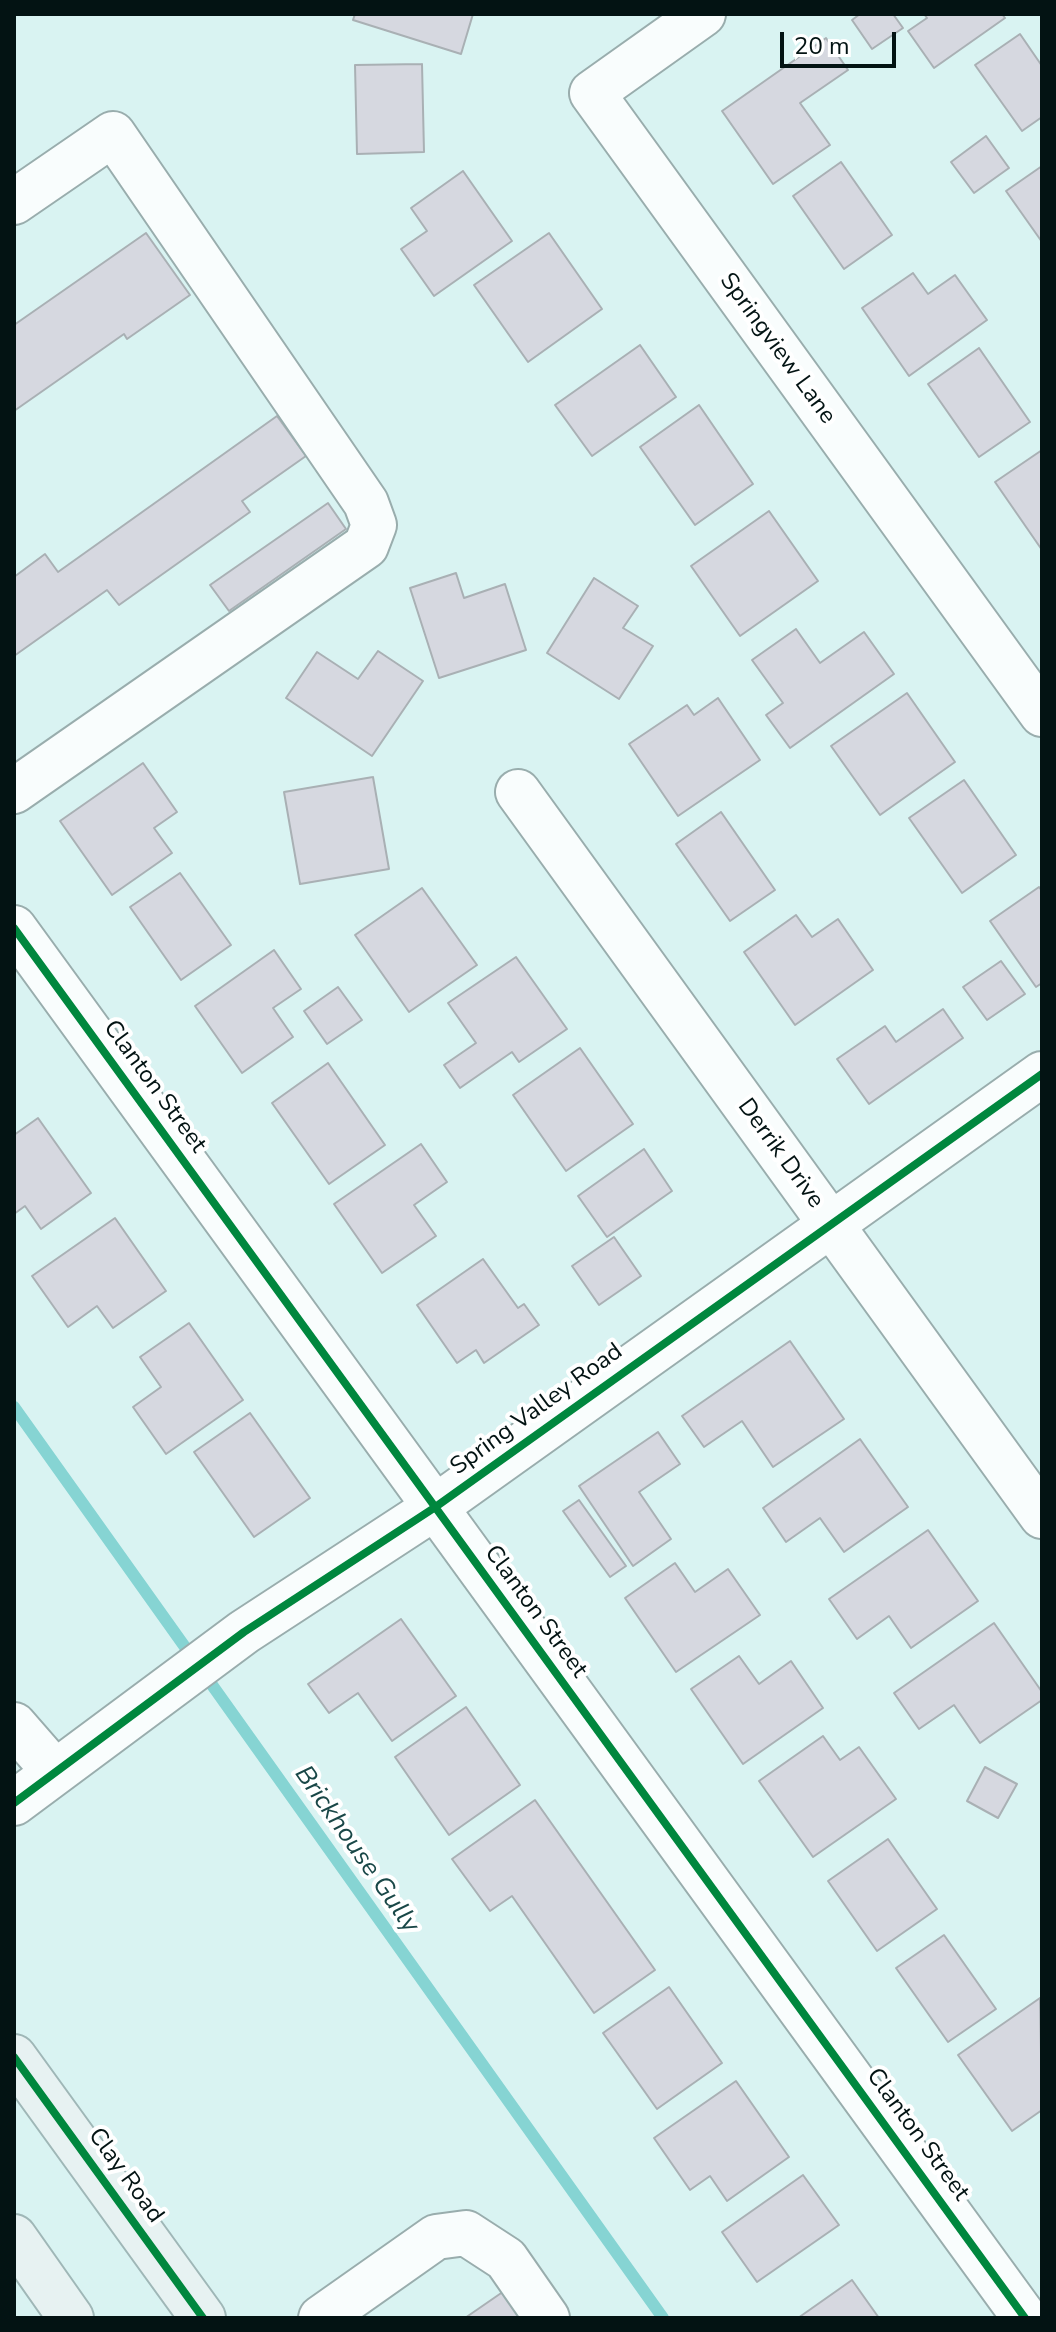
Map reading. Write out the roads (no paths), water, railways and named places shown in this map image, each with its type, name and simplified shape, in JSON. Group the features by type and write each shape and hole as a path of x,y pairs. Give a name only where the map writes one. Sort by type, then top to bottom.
{"main road":[{"name":"Clay Road","path":"14,2057 203,2318"},
{"path":"14,2237 71,2318"}],"street":[{"name":"Springview Lane","path":"703,14 592,93 1042,714"},
{"path":"14,202 113,134 366,503 374,525 366,546 14,791"},
{"name":"Derrik Drive","path":"518,792 1042,1516"},
{"name":"Clanton Street","path":"14,928 1025,2318"},
{"name":"Spring Valley Road","path":"14,1803 244,1632 434,1508 1042,1074"},
{"path":"14,1725 55,1772"},
{"path":"321,2318 436,2237 466,2233 506,2259 547,2318"}],"waterway":[{"name":"Brickhouse Gully","path":"14,1407 663,2318"}]}
